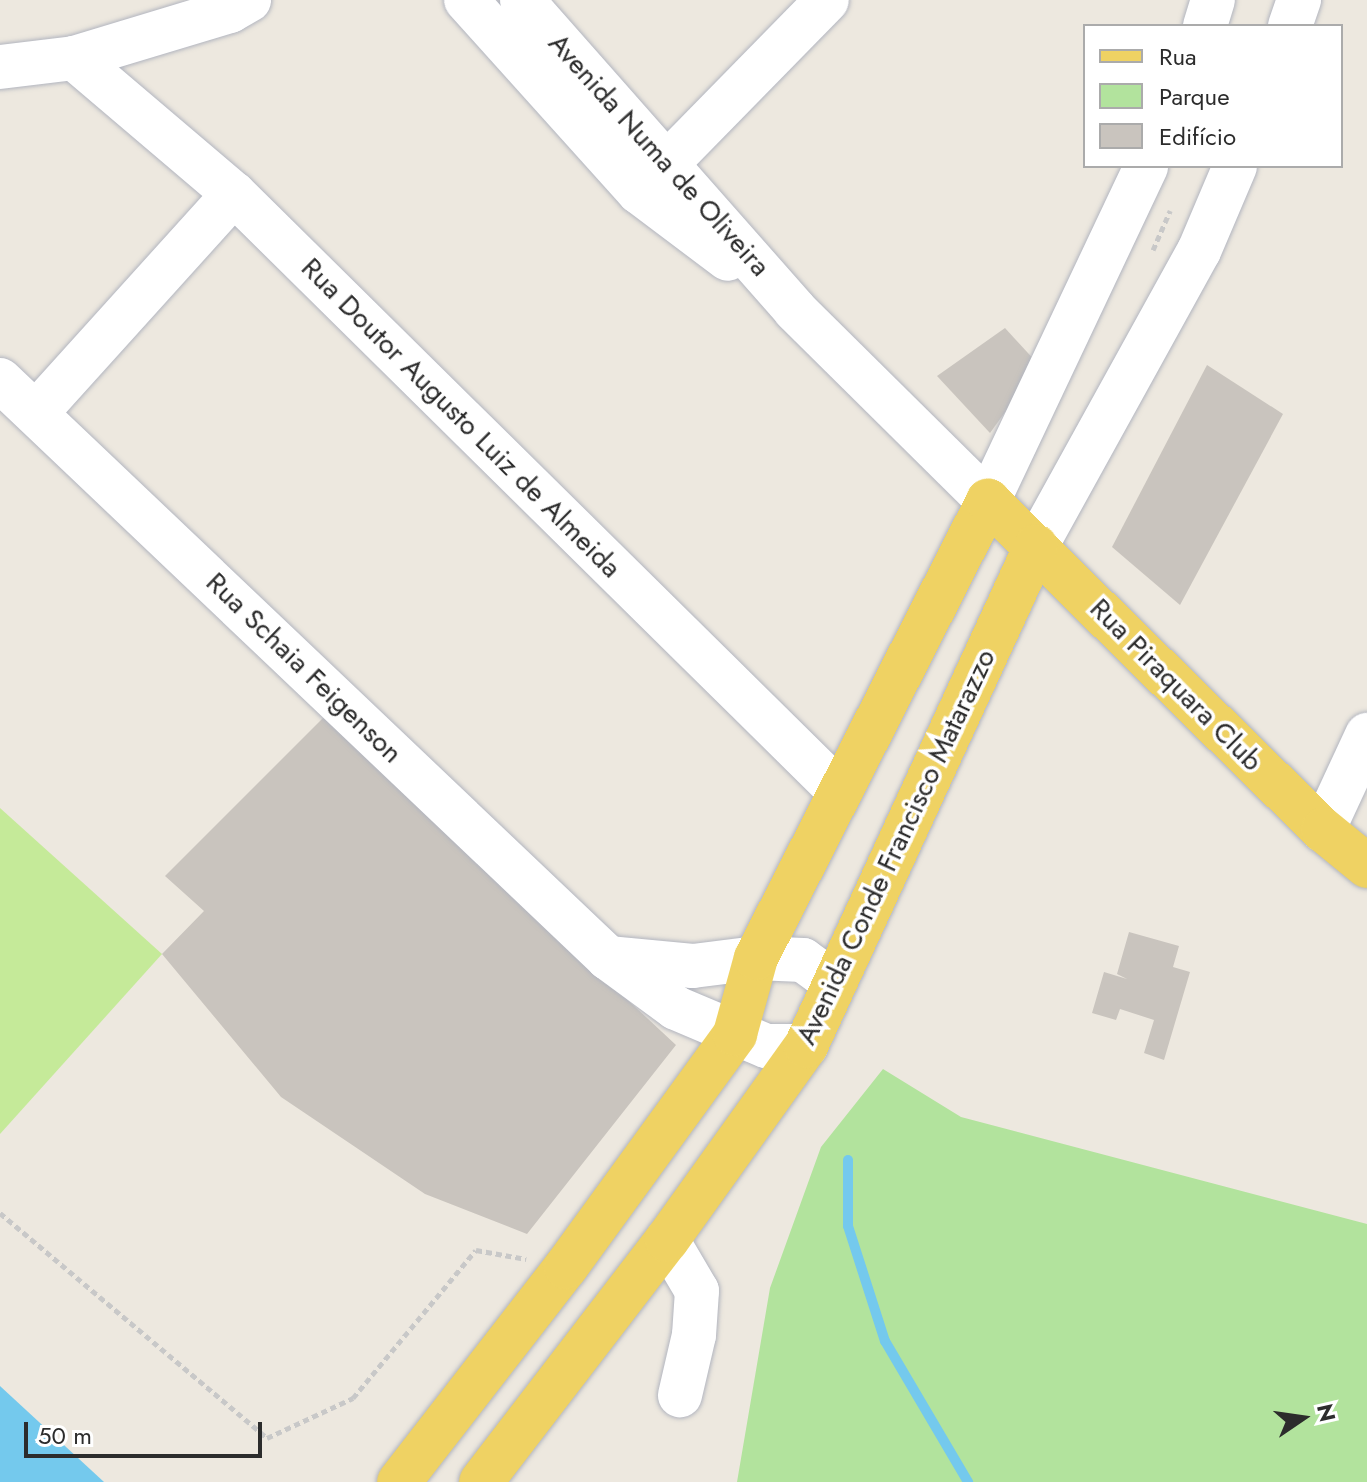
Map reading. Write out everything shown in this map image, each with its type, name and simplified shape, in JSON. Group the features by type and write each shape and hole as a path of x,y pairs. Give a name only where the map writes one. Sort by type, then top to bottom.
{"main road":[{"name":"Rua Piraquara Club","path":"988,501 1323,830 1367,866"},
{"path":"403,1477 566,1267 735,1034 756,958 838,790 988,501"},
{"name":"Avenida Conde Francisco Matarazzo","path":"481,1482 667,1240 806,1046 1036,546"}],"street":[{"path":"0,67 74,58 230,11 249,0"},
{"name":"Avenida Numa de Oliveira","path":"466,0 795,310 988,501"},
{"name":"Avenida Numa de Oliveira","path":"522,0 652,178"},
{"path":"652,178 827,0"},
{"path":"1206,24 1213,0"},
{"path":"1291,24 1299,0"},
{"name":"Rua Doutor Augusto Luiz de Almeida","path":"74,58 234,194 838,790"},
{"path":"988,501 1145,168"},
{"name":"Avenida Conde Francisco Matarazzo","path":"1036,546 1199,251 1234,168"},
{"path":"36,413 234,194"},
{"name":"Rua Schaia Feigenson","path":"0,380 608,958 676,1008 766,1046 806,1046"},
{"path":"1323,830 1367,735"},
{"path":"608,958 693,966 756,958 803,960 835,983"},
{"path":"667,1240 697,1291 694,1335 680,1395"}],"path":[{"path":"0,1213 267,1438 353,1398 476,1250 566,1267"}],"green space":[{"path":"0,808 162,954 0,1134"},
{"path":"883,1069 961,1117 1367,1224 1367,1482 737,1482 770,1288 821,1147"}],"water":[{"path":"0,1386 104,1482 0,1482"}],"building":[{"path":"1005,328 1039,365 990,433 937,376"},
{"path":"1207,365 1283,414 1180,605 1112,547"},
{"path":"324,717 676,1045 527,1234 425,1194 281,1097 162,954 204,911 165,876"},
{"path":"1129,932 1179,946 1173,967 1190,972 1164,1060 1144,1053 1154,1020 1120,1009 1116,1020 1092,1013 1104,972 1127,979 1117,974"}],"waterway":[{"path":"848,1160 848,1226 885,1341 968,1482"}]}
